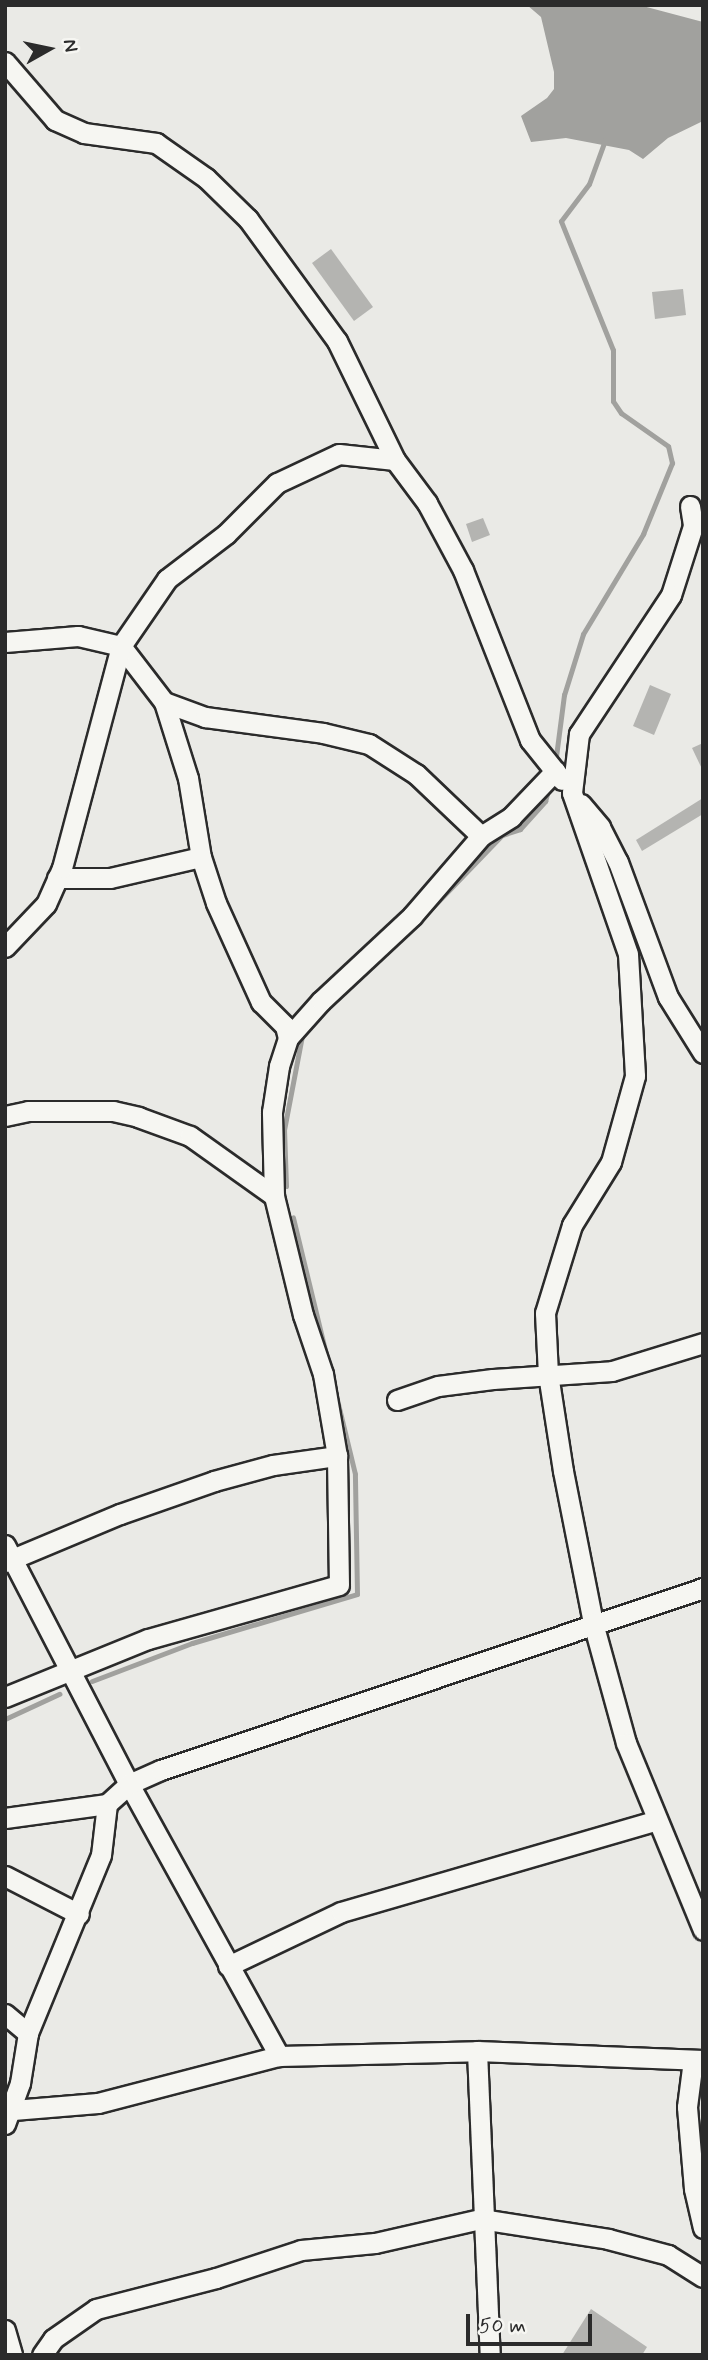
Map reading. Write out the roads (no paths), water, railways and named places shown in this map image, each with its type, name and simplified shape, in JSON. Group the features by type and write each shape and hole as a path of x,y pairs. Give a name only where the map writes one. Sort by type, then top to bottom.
{"street":[{"path":"5,62 55,120 84,133 156,143 206,178 248,219 337,341 395,460 427,503 463,570 530,740 600,827 618,862 636,921 668,997 703,1053"},
{"path":"5,947 46,904 78,819 121,646 167,579 226,534 277,483 339,454 395,460"},
{"path":"690,506 693,526 671,595 579,734 572,793 628,954 635,1076 611,1162 572,1225 545,1313 548,1374 593,1623 626,1742 655,1821 703,1930"},
{"path":"5,642 78,636 121,646 164,702 188,778 201,857 216,903 261,1002 285,1027 288,1038 272,1112 274,1196 303,1315 323,1374 337,1456 339,1585 148,1639 5,1697"},
{"path":"164,702 205,717 323,733 369,744 416,774 481,836"},
{"path":"288,1038 321,1001 412,916 481,836 511,817 555,771"},
{"path":"57,878 110,878 201,857"},
{"path":"5,1116 28,1111 113,1111 138,1117 190,1136 274,1196"},
{"path":"397,1400 438,1387 548,1374 612,1371 703,1343"},
{"path":"279,2056 7,1556 214,1481 273,1465 337,1456"},
{"path":"5,1818 107,1804 129,1783 593,1623 703,1588"},
{"path":"107,1804 101,1855 28,2033 9,2117 98,2104 279,2056 477,2051 698,2060 687,2107 694,2189 703,2228"},
{"path":"228,1966 341,1912 655,1821"},
{"path":"5,1876 79,1913"},
{"path":"5,2014 28,2033"},
{"path":"477,2051 481,2219 490,2355"},
{"path":"42,2355 53,2339 96,2309 216,2278 301,2250 375,2243 481,2219 668,2255 703,2277"},
{"path":"5,2330 12,2355"}],"waterway":[{"path":"555,764 564,695 583,634 643,534 672,463 668,446 621,413 613,401 613,350 561,221 589,184 605,140"},
{"path":"425,915 502,835 520,829 545,801 549,787"},
{"path":"286,1186 284,1130 303,1030"},
{"path":"92,1681 192,1643 357,1594 355,1474 293,1217"},
{"path":"5,1719 59,1694"}]}
